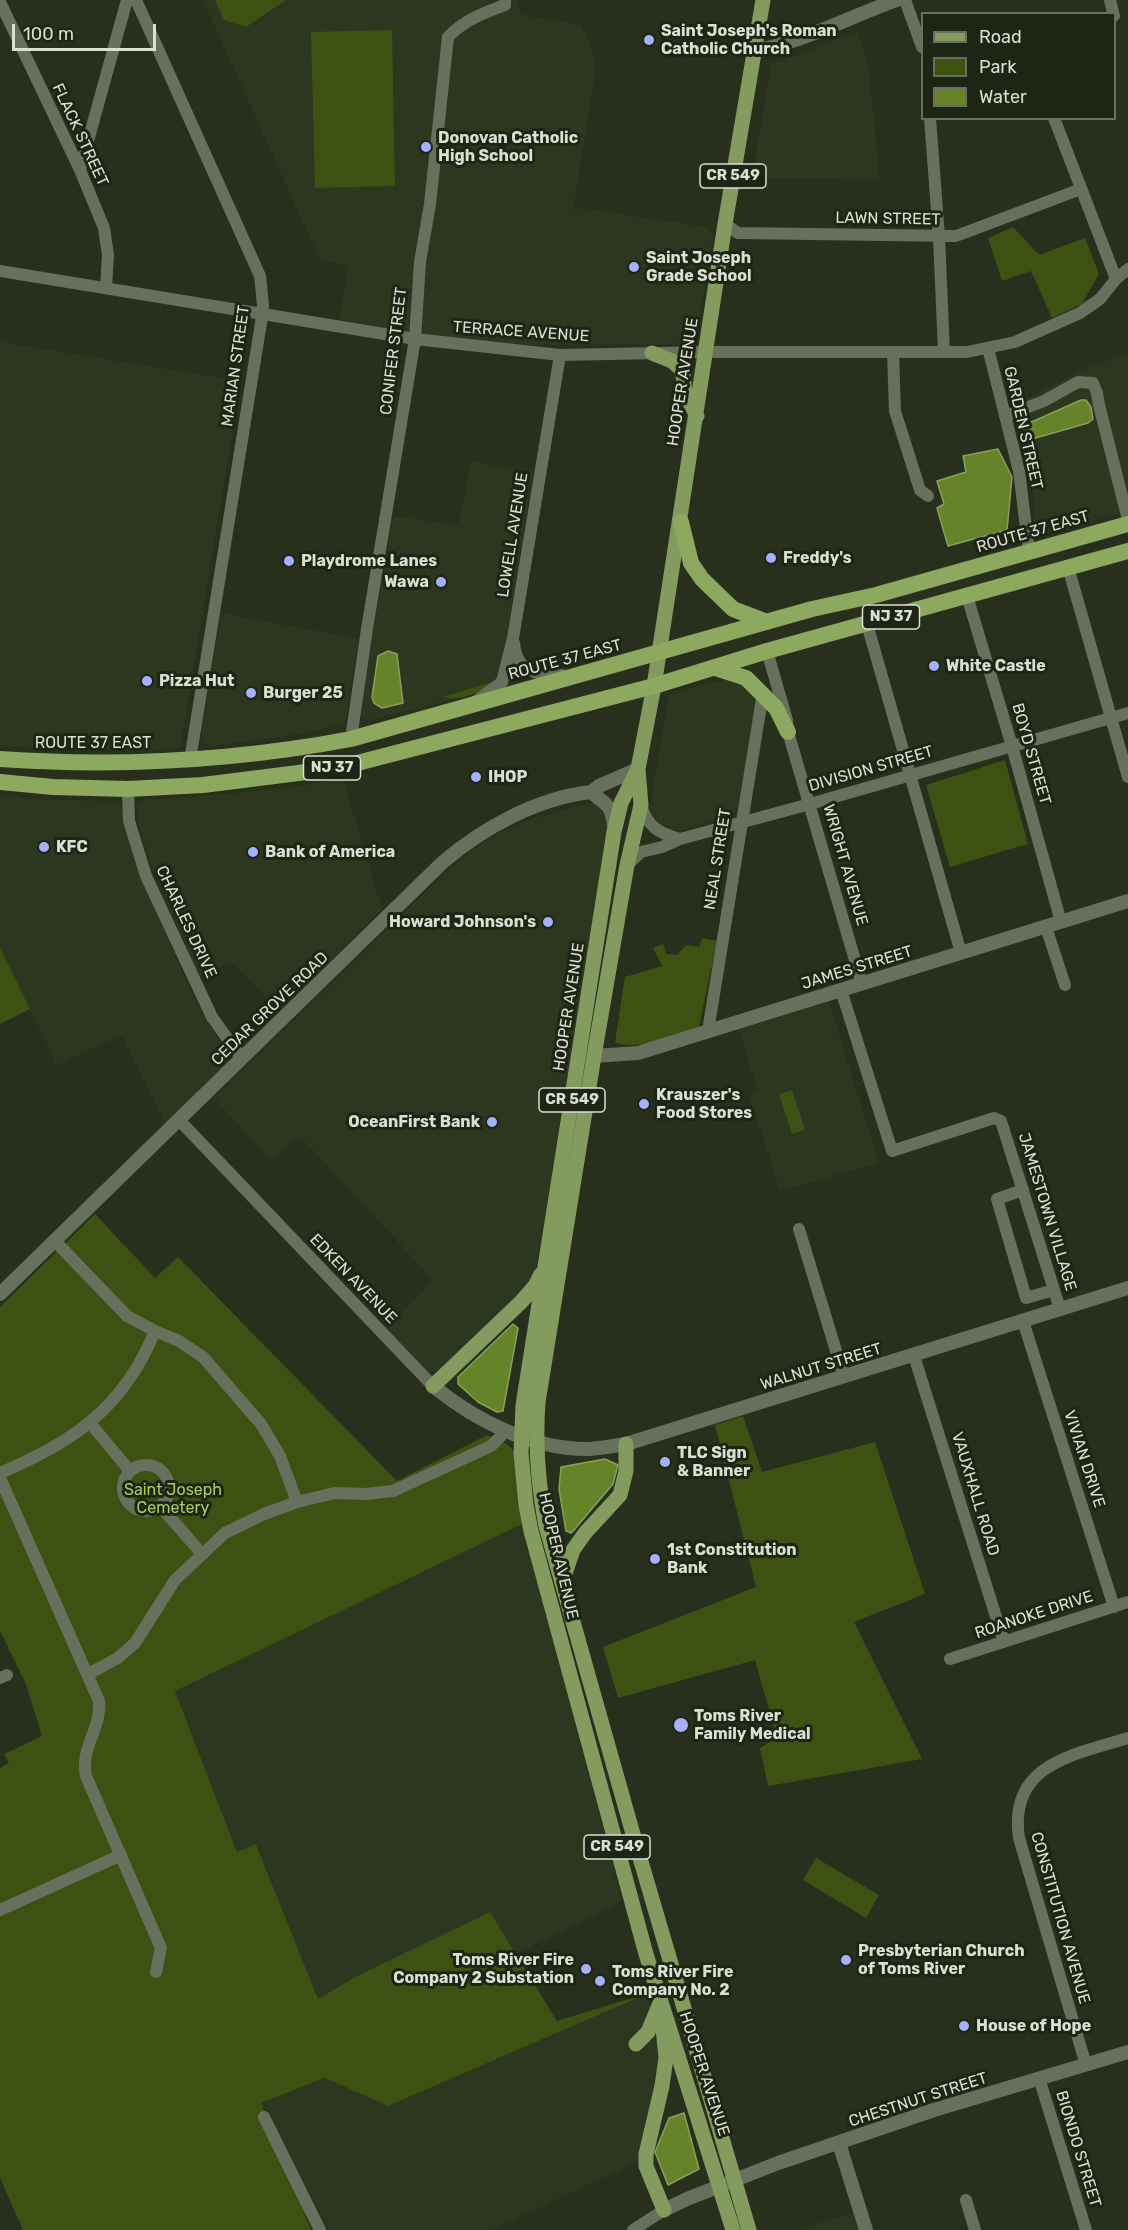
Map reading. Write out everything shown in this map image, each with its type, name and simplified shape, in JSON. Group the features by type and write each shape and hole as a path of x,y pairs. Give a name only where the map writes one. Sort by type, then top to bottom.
{"highway":[{"path":"681,522 691,563 702,579 733,609 767,622"},
{"name":"ROUTE 37 EAST","path":"0,759 82,763 190,760 249,755 351,738 1128,524"},
{"name":"NJ 37","path":"0,782 53,787 128,789 203,785 338,768 654,686 767,651 1128,551"},
{"path":"715,668 746,678 776,708 788,732"}],"main road":[{"name":"HOOPER AVENUE","path":"733,2230 650,1966 531,1531 514,1433 523,1405 614,832 621,803 638,769 654,686 725,224 763,0"},
{"path":"652,353 672,361 680,368 684,374 685,394 697,417"},
{"name":"HOOPER AVENUE","path":"638,769 641,804 627,865 594,1056 538,1402 536,1441 540,1494 562,1582 633,1834 749,2230"},
{"path":"433,1386 521,1302 535,1286 544,1266"},
{"path":"562,1582 573,1550 585,1533 620,1495 626,1471 626,1444"},
{"path":"633,1834 644,1904 654,1948 654,1958 650,1966"},
{"path":"636,2044 648,2032 661,2001"},
{"path":"661,2001 666,2058 646,2154 646,2166 664,2210"}],"street":[{"path":"80,170 127,0"},
{"name":"MARIAN STREET","path":"136,0 260,276 262,315 190,760"},
{"name":"CONIFER STREET","path":"351,738 415,339 420,262 430,204 448,37 458,27 479,15 505,5 505,0"},
{"path":"755,51 781,46 825,31 866,11 897,0"},
{"path":"905,0 921,44"},
{"name":"FLACK STREET","path":"0,2 5,26 80,170 104,228 108,255 106,287"},
{"path":"930,120 939,237 944,352"},
{"path":"1054,120 1116,279"},
{"name":"LAWN STREET","path":"725,224 738,233 956,236 1081,189"},
{"name":"TERRACE AVENUE","path":"0,271 415,339 560,355 707,352 967,352 1015,342 1080,313 1100,299 1116,279 1128,269"},
{"name":"GARDEN STREET","path":"988,348 1019,471 1029,552"},
{"path":"893,353 895,411 920,490 928,496"},
{"name":"LOWELL AVENUE","path":"472,705 502,682 513,639 560,355"},
{"path":"1005,416 1044,401 1078,382 1093,383 1128,520"},
{"path":"1068,567 1128,777"},
{"name":"BOYD STREET","path":"967,596 1061,922"},
{"path":"867,624 961,953"},
{"path":"513,639 515,655 531,672 544,675 578,675"},
{"name":"WRIGHT AVENUE","path":"767,651 787,720 788,732 862,984"},
{"name":"NEAL STREET","path":"708,1031 763,693"},
{"name":"DIVISION STREET","path":"627,865 641,852 662,847 680,839 1128,713"},
{"name":"CEDAR GROVE ROAD","path":"0,1294 462,846 495,824 529,809 591,792 599,786 638,769"},
{"name":"CHARLES DRIVE","path":"128,789 129,821 146,876 212,1017 242,1059"},
{"path":"591,792 605,801 612,811 614,832"},
{"path":"641,804 645,818 655,829 680,839"},
{"name":"JAMES STREET","path":"594,1056 638,1053 1128,902"},
{"path":"1046,927 1065,985"},
{"name":"JAMESTOWN VILLAGE","path":"841,990 892,1151 994,1118 1001,1121 1060,1309"},
{"name":"EDKEN AVENUE","path":"179,1120 433,1386 481,1420 514,1433"},
{"path":"1023,1190 997,1199 1026,1298 1054,1290"},
{"path":"799,1229 844,1377"},
{"path":"55,1241 128,1316 155,1332 179,1341 203,1357 261,1424 280,1456 297,1502"},
{"name":"WALNUT STREET","path":"514,1433 554,1446 589,1449 626,1444 1128,1288"},
{"name":"VIVIAN DRIVE","path":"1023,1321 1114,1606"},
{"path":"155,1332 146,1354 122,1391 90,1423 58,1445 0,1476 99,1701 100,1711 85,1755 86,1776 161,1948 156,1972"},
{"name":"VAUXHALL ROAD","path":"914,1356 1004,1642"},
{"path":"90,1423 130,1471"},
{"path":"88,1674 118,1658 135,1643 175,1580 225,1533 264,1514 297,1502 335,1493 365,1494 393,1491 514,1433"},
{"path":"144,1465 158,1468 164,1473 170,1487 166,1501 161,1507 146,1512 130,1506 125,1500 122,1485 130,1471 144,1465"},
{"path":"161,1507 202,1554"},
{"name":"ROANOKE DRIVE","path":"950,1659 1128,1602"},
{"name":"CONSTITUTION AVENUE","path":"1086,2065 1019,1838 1018,1809 1029,1783 1047,1766 1061,1759 1128,1738"},
{"path":"0,1910 121,1856"},
{"name":"CHESTNUT STREET","path":"664,2210 735,2179 934,2110 1128,2052"},
{"name":"BIONDO STREET","path":"1039,2078 1086,2230"},
{"path":"264,2117 320,2230"},
{"path":"839,2143 866,2230"},
{"path":"966,2200 975,2230"},
{"path":"633,2230 664,2210"}],"shaded area":[{"name":"Donovan Catholic High School","path":"203,0 518,0 520,13 526,16 581,25 593,51 595,72 573,211 581,208 705,227 709,230 713,235 697,332 693,338 674,344 534,345 460,340 340,320 348,266 320,260"},
{"path":"857,31 868,63 880,180 752,177 771,65"},
{"path":"0,342 241,381 180,748 133,751 0,746"},
{"path":"1128,353 1128,511 1033,537 1033,478 1011,406 1078,372"},
{"path":"471,461 533,473 499,681 491,688 457,698 372,720 366,718 362,715 361,706 393,516 458,525"},
{"path":"221,613 359,639 345,721 342,725 283,737 211,746 203,742 201,732"},
{"path":"727,679 746,683 757,700 740,807 729,817 685,830 671,830 656,821 650,808 668,701 671,694 676,691"},
{"path":"343,779 382,909 280,1011 231,962 199,976 149,859 136,807 143,800 272,790"},
{"path":"0,796 47,800 117,801 123,807 128,838 143,882 196,1002 230,1056 228,1063 166,1125 121,1035 57,1065 0,948"},
{"path":"589,803 597,803 610,819 535,1275 529,1286 440,1371 428,1371 387,1329 433,1280 299,1135 272,1161 214,1098 443,875 475,848 524,821"},
{"path":"829,1002 879,1163 780,1191 750,1097 757,1090 739,1030"},
{"path":"522,1524 622,1901 515,1954 490,1913 355,1977 318,1999 257,1844 237,1852 175,1690"},
{"path":"649,1993 663,2076 645,2155 638,2161 493,2230 329,2230 261,2103 325,2078 388,2106"},
{"path":"853,2213 858,2230 796,2230"}],"green space":[{"path":"215,0 286,0 246,27 224,20"},
{"path":"392,30 395,186 315,188 311,32"},
{"path":"1013,227 1039,255 1085,238 1099,274 1082,304 1052,318 1031,271 1002,281 988,238"},
{"path":"495,681 491,688 467,696 443,697"},
{"path":"1005,760 1028,844 950,867 926,785"},
{"path":"702,938 717,941 699,1027 643,1044 622,1045 615,1042 625,977 662,966 653,948 663,944 666,954 677,955 686,945 699,947"},
{"path":"0,948 30,1009 0,1024"},
{"path":"792,1090 805,1130 792,1134 779,1094"},
{"name":"Saint Joseph Cemetery","path":"95,1214 155,1278 178,1257 397,1481 487,1435 507,1444 514,1454 522,1524 175,1691 237,1852 256,1844 318,1999 355,1977 490,1912 557,2021 649,1993 388,2106 325,2078 261,2103 311,2230 23,2230 0,2178 0,1768 9,1763 4,1754 42,1736 26,1684 0,1631 0,1307"},
{"path":"743,1416 762,1472 875,1442 925,1594 854,1622 922,1759 768,1786 760,1748 777,1738 755,1660 618,1698 603,1647 756,1587 715,1425"},
{"path":"816,1858 879,1895 866,1918 803,1880"}],"water":[{"path":"1081,400 1086,400 1091,407 1093,419 1088,423 1032,439 1028,437 1025,428 1027,424"},
{"path":"998,449 1012,477 1007,530 948,546 937,508 944,504 937,481 966,472 963,456"},
{"path":"388,651 397,654 403,703 382,708 374,703 372,697 378,656"},
{"path":"513,1324 518,1328 503,1411 497,1412 478,1402 458,1384 458,1377"},
{"path":"605,1459 618,1465 613,1484 571,1533 566,1531 559,1489 561,1467"},
{"path":"684,2113 699,2169 668,2185 655,2152 669,2118"}],"place":[{"name":"Saint Joseph's Roman Catholic Church","path":"649,40"},
{"name":"Donovan Catholic High School","path":"426,147"},
{"name":"Saint Joseph Grade School","path":"634,267"},
{"name":"Freddy's","path":"771,558"},
{"name":"Playdrome Lanes","path":"289,561"},
{"name":"Wawa","path":"441,582"},
{"name":"White Castle","path":"934,666"},
{"name":"Pizza Hut","path":"147,681"},
{"name":"Burger 25","path":"251,693"},
{"name":"IHOP","path":"476,777"},
{"name":"KFC","path":"44,847"},
{"name":"Bank of America","path":"253,852"},
{"name":"Howard Johnson's","path":"548,922"},
{"name":"Krauszer's Food Stores","path":"644,1104"},
{"name":"OceanFirst Bank","path":"492,1122"},
{"name":"TLC Sign & Banner","path":"665,1462"},
{"name":"1st Constitution Bank","path":"655,1559"},
{"name":"Toms River Family Medical","path":"681,1725"},
{"name":"Presbyterian Church of Toms River","path":"846,1960"},
{"name":"Toms River Fire Company 2 Substation","path":"586,1969"},
{"name":"Toms River Fire Company No. 2","path":"600,1981"},
{"name":"House of Hope","path":"964,2026"}]}
